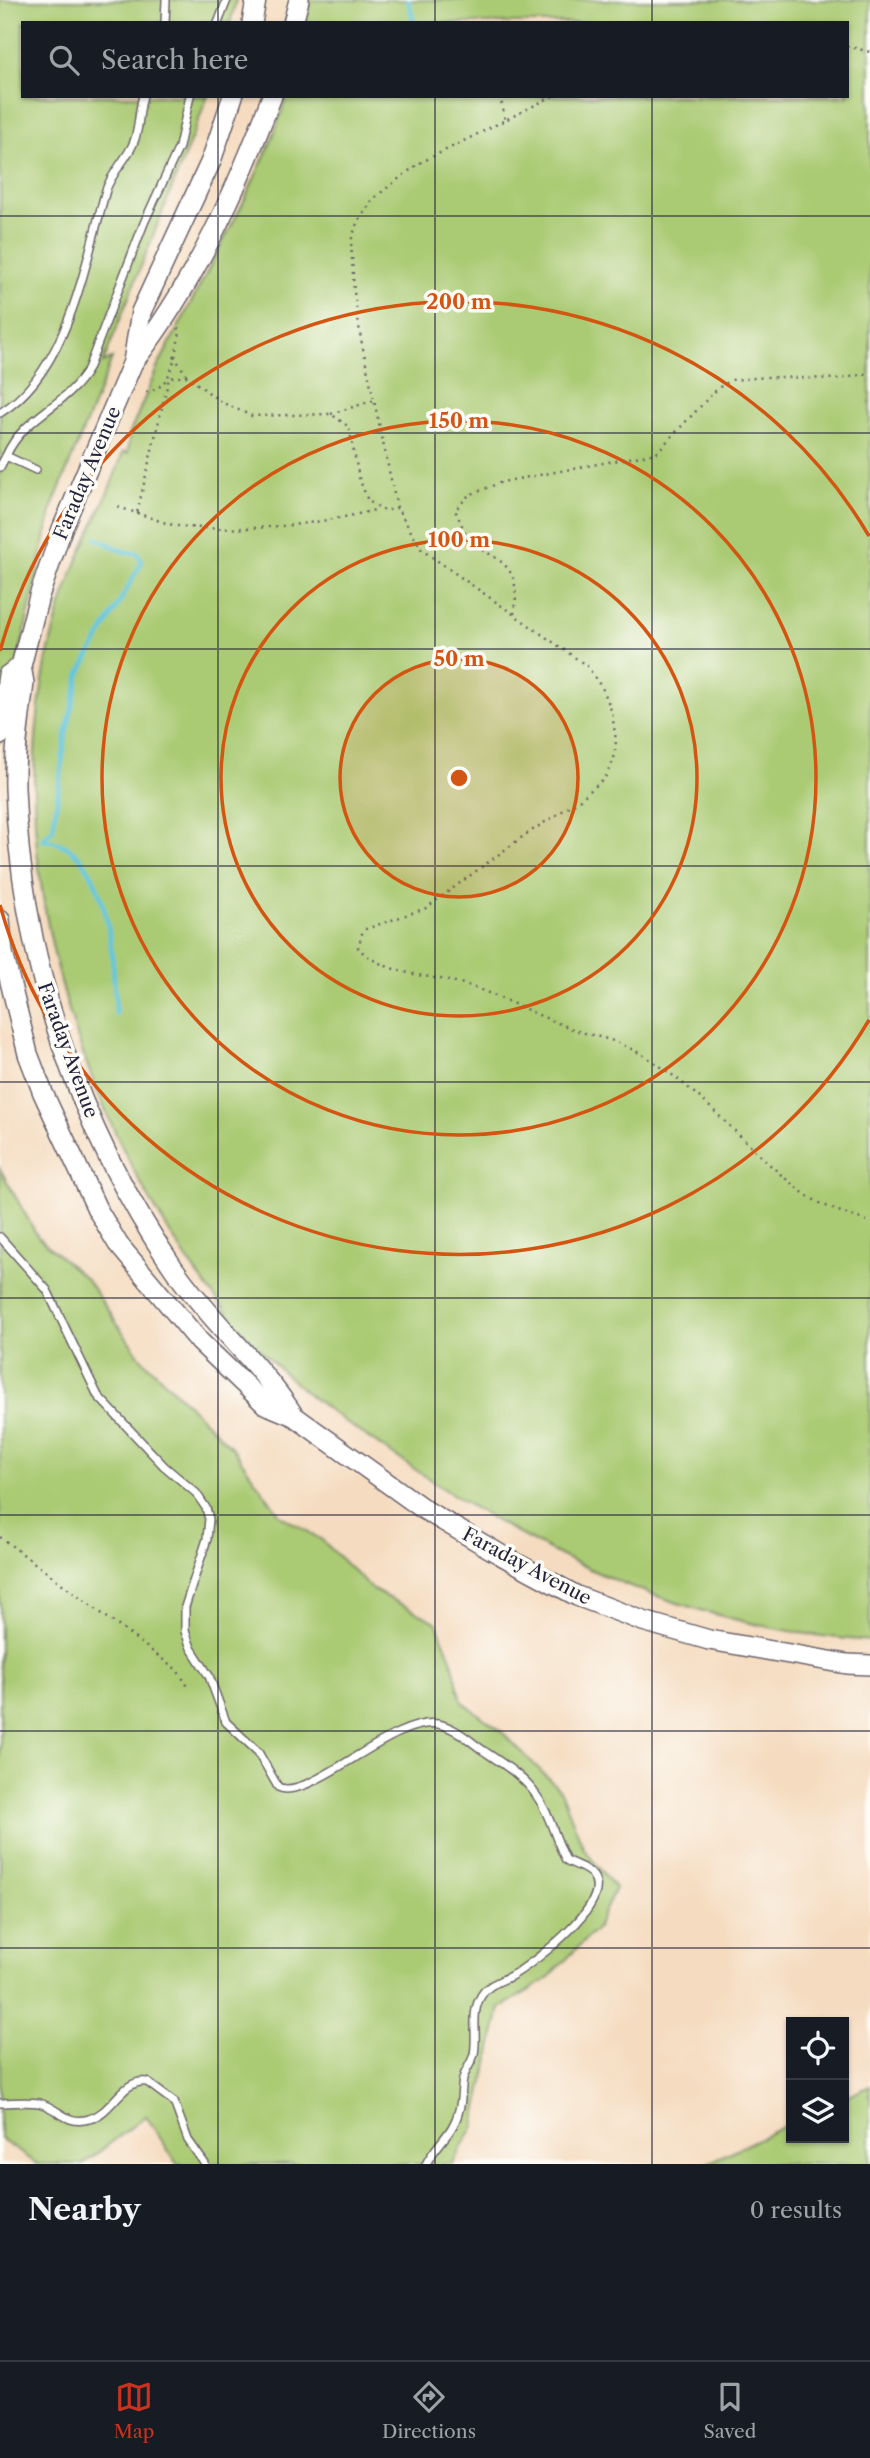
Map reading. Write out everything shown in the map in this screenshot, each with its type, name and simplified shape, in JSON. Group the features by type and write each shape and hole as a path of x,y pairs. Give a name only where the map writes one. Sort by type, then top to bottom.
{"main road":[{"path":"252,21 256,0"},
{"path":"294,21 299,0"},
{"name":"Faraday Avenue","path":"232,98 211,161 141,312 133,362 62,529 38,596 21,666 24,683 15,786 26,912 44,989 75,1081 134,1204 167,1259 211,1318 278,1392 294,1416"},
{"name":"Faraday Avenue","path":"133,362 165,321 212,233 255,141 271,98"},
{"name":"Faraday Avenue","path":"0,735 8,676 21,666"},
{"name":"Faraday Avenue","path":"0,920 2,953 28,1054 61,1133 104,1221 118,1244 200,1342 265,1405 294,1416 425,1510 577,1596 643,1621 709,1640 847,1664 870,1665"}],"lane":[{"path":"165,21 166,0"},
{"path":"219,21 227,0"},
{"path":"0,413 36,383 69,320 82,271 99,227 106,191 135,140 144,98"},
{"path":"0,467 24,427 76,389 88,369 144,223 179,147 190,98"},
{"path":"6,456 36,470"},
{"path":"0,1237 47,1290 98,1396 164,1466 196,1493 206,1508 209,1519 207,1539 185,1607 185,1631 191,1648 209,1676 226,1722 258,1752 278,1787 287,1789 317,1778 416,1725 440,1724 473,1743 528,1785 547,1814 566,1860 589,1871 595,1879 597,1890 594,1901 563,1936 516,1973 486,1989 480,1998 476,2011 474,2054 463,2079 459,2112 450,2134 426,2164"},
{"path":"0,2103 37,2103 71,2121 86,2120 108,2109 130,2086 147,2082 174,2102 188,2140 205,2164"}],"path":[{"path":"849,47 870,52"},
{"path":"500,98 505,119"},
{"path":"549,98 418,164 374,198 357,223 351,241 354,292 361,339 397,508 422,550 587,666 604,691 612,713 616,741 614,759 605,778 578,801 525,835 426,908 363,930 358,948 371,961 391,969 467,985 573,1030 621,1044 655,1064 709,1106 803,1192 832,1209 870,1222"},
{"path":"137,513 180,331 176,326"},
{"path":"174,356 187,376 221,402 252,416 331,414 375,400"},
{"path":"514,614 517,596 512,574 501,558 471,545 455,510 469,495 502,482 656,453 718,388 732,380 767,377 840,379 870,373"},
{"path":"146,391 152,391 169,377 187,376"},
{"path":"331,414 349,427 359,478 368,501 385,511 397,508"},
{"path":"118,507 177,526 272,527 329,522 380,508"},
{"path":"0,1536 177,1670 189,1688"}],"green space":[{"path":"0,0 236,0 231,21 21,21 21,98 207,98 103,363 112,359 52,507 0,743"},
{"path":"310,0 870,0 870,1641 808,1634 748,1623 631,1587 575,1563 468,1504 308,1394 236,1322 183,1253 137,1177 99,1095 69,1010 47,923 36,837 35,753 42,685 51,640 72,574 123,452 128,453 129,435 158,366 242,205 271,142 286,98 849,98 849,21 306,21"},
{"path":"0,1169 38,1237 87,1280 140,1357 233,1449 280,1515 322,1540 373,1590 436,1622 452,1661 462,1702 500,1730 561,1791 584,1849 615,1888 597,1928 546,1980 500,2008 474,2126 452,2164 177,2164 146,2116 83,2164 37,2164 0,2139"},
{"path":"870,2086 870,2164 706,2164 786,2125 786,2143 849,2143 849,2096"}],"waterway":[{"path":"408,0 413,21"},
{"path":"42,840 53,829 66,734 80,673 142,562 137,553 125,552 96,538"},
{"path":"44,840 66,847 84,862 96,884 110,938 116,1014"}]}
